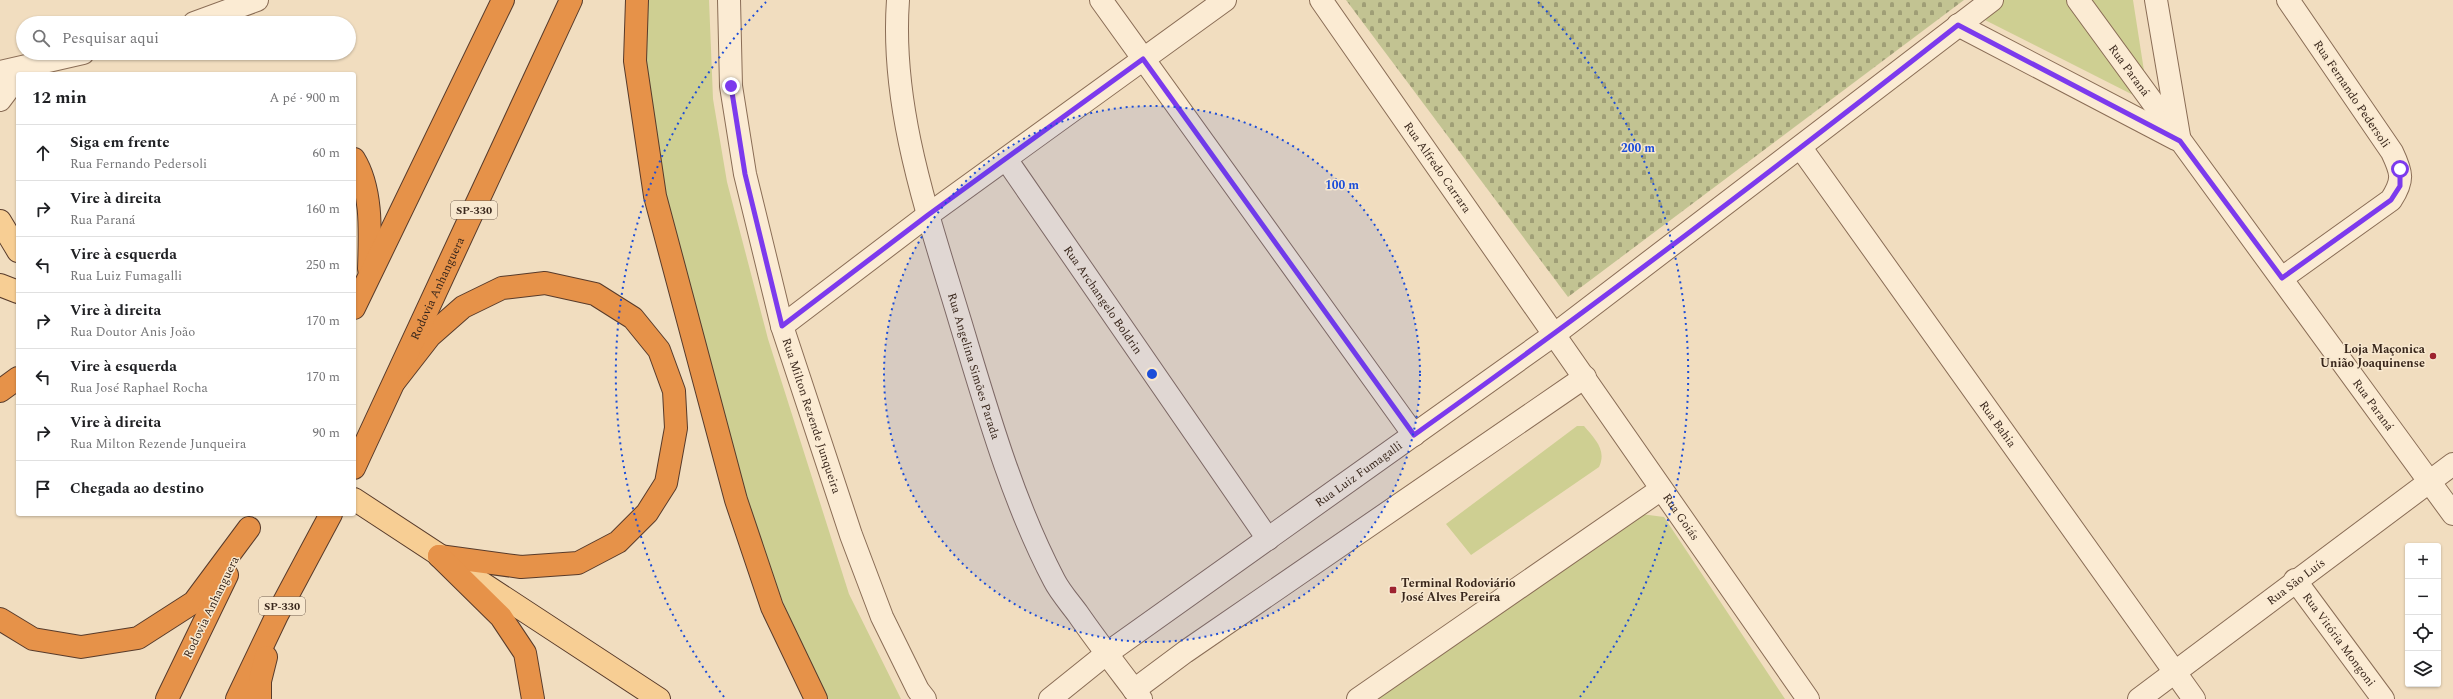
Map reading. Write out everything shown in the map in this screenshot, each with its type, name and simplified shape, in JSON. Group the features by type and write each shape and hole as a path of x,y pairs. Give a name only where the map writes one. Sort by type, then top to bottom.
{"highway":[{"path":"356,304 503,0"},
{"name":"Rodovia Anhanguera","path":"356,464 571,0"},
{"path":"637,0 635,61 655,196 736,500 772,607 816,699"},
{"path":"356,163 359,167 371,216 369,278"},
{"path":"395,381 430,336 463,306 502,288 545,283 595,294 633,318 659,350 674,391 676,428 666,483 646,513 618,542 578,563 521,567 439,556"},
{"path":"0,392 16,380"},
{"name":"SP-330","path":"237,699 277,615 330,516"},
{"path":"0,619 33,639 81,647 138,638 194,602 253,521"},
{"name":"Rodovia Anhanguera","path":"167,699 253,521"},
{"path":"439,556 501,617 526,653 533,699"},
{"path":"260,699 260,681 277,615"}],"main road":[{"path":"0,221 16,248"},
{"path":"0,285 16,291"},
{"path":"356,500 659,699"}],"street":[{"path":"213,16 257,0"},
{"name":"Rua Milton Rezende Junqueira","path":"728,0 731,86 745,174 782,326 851,535 882,617 918,690 925,699"},
{"name":"Rua Angelina Simões Parada","path":"898,0 897,53 900,90 907,131 928,215 979,383 1026,520 1055,582 1106,654 1138,695"},
{"path":"1102,0 1414,435"},
{"path":"782,326 928,215 1225,0"},
{"name":"Rua Alfredo Carrara","path":"1321,0 1555,334"},
{"name":"Rua Luiz Fumagalli","path":"1050,699 1106,654 1555,334 1801,148 1992,0"},
{"name":"Rua Paraná","path":"2078,0 2453,514"},
{"name":"Rua Paraná","path":"2156,0 2180,141"},
{"name":"Rua Fernando Pedersoli","path":"2282,278 2391,200 2400,186 2400,169 2392,152 2288,0"},
{"name":"Rua Paraná","path":"1958,25 2180,141"},
{"path":"0,72 53,60"},
{"path":"36,72 65,60"},
{"path":"0,100 9,88 16,83"},
{"name":"Rua Bahia","path":"1801,148 2194,699"},
{"name":"Rua Archangelo Boldrin","path":"1006,159 1268,539"},
{"name":"Rua Goiás","path":"1555,334 1660,490 1808,699"},
{"path":"1138,695 1185,652 1585,378"},
{"name":"Rua São Luís","path":"2138,699 2295,580 2453,464"},
{"path":"1358,699 1660,490"},
{"name":"Rua Vitória Mongoni","path":"2295,580 2383,699"}],"green space":[{"path":"645,0 709,0 713,99 727,182 768,339 849,594 901,699 828,699 816,679 757,541 663,196 644,57"},
{"path":"1346,0 1964,0 1568,297"},
{"path":"2004,0 2133,0 2149,103 1979,17"},
{"path":"1577,426 1584,426 1599,445 1602,455 1599,467 1471,555 1446,524"},
{"path":"1641,514 1664,517 1785,699 1375,699"}],"place":[{"name":"Loja Maçonica União Joaquinense","path":"2433,356"},
{"name":"Terminal Rodoviário José Alves Pereira","path":"1393,590"}],"route":[{"path":"731,86 745,174 764,259 782,326 928,215 1143,59 1414,435 1555,334 1801,148 1958,25 2180,141 2282,278 2391,200 2400,186 2400,169"}]}
